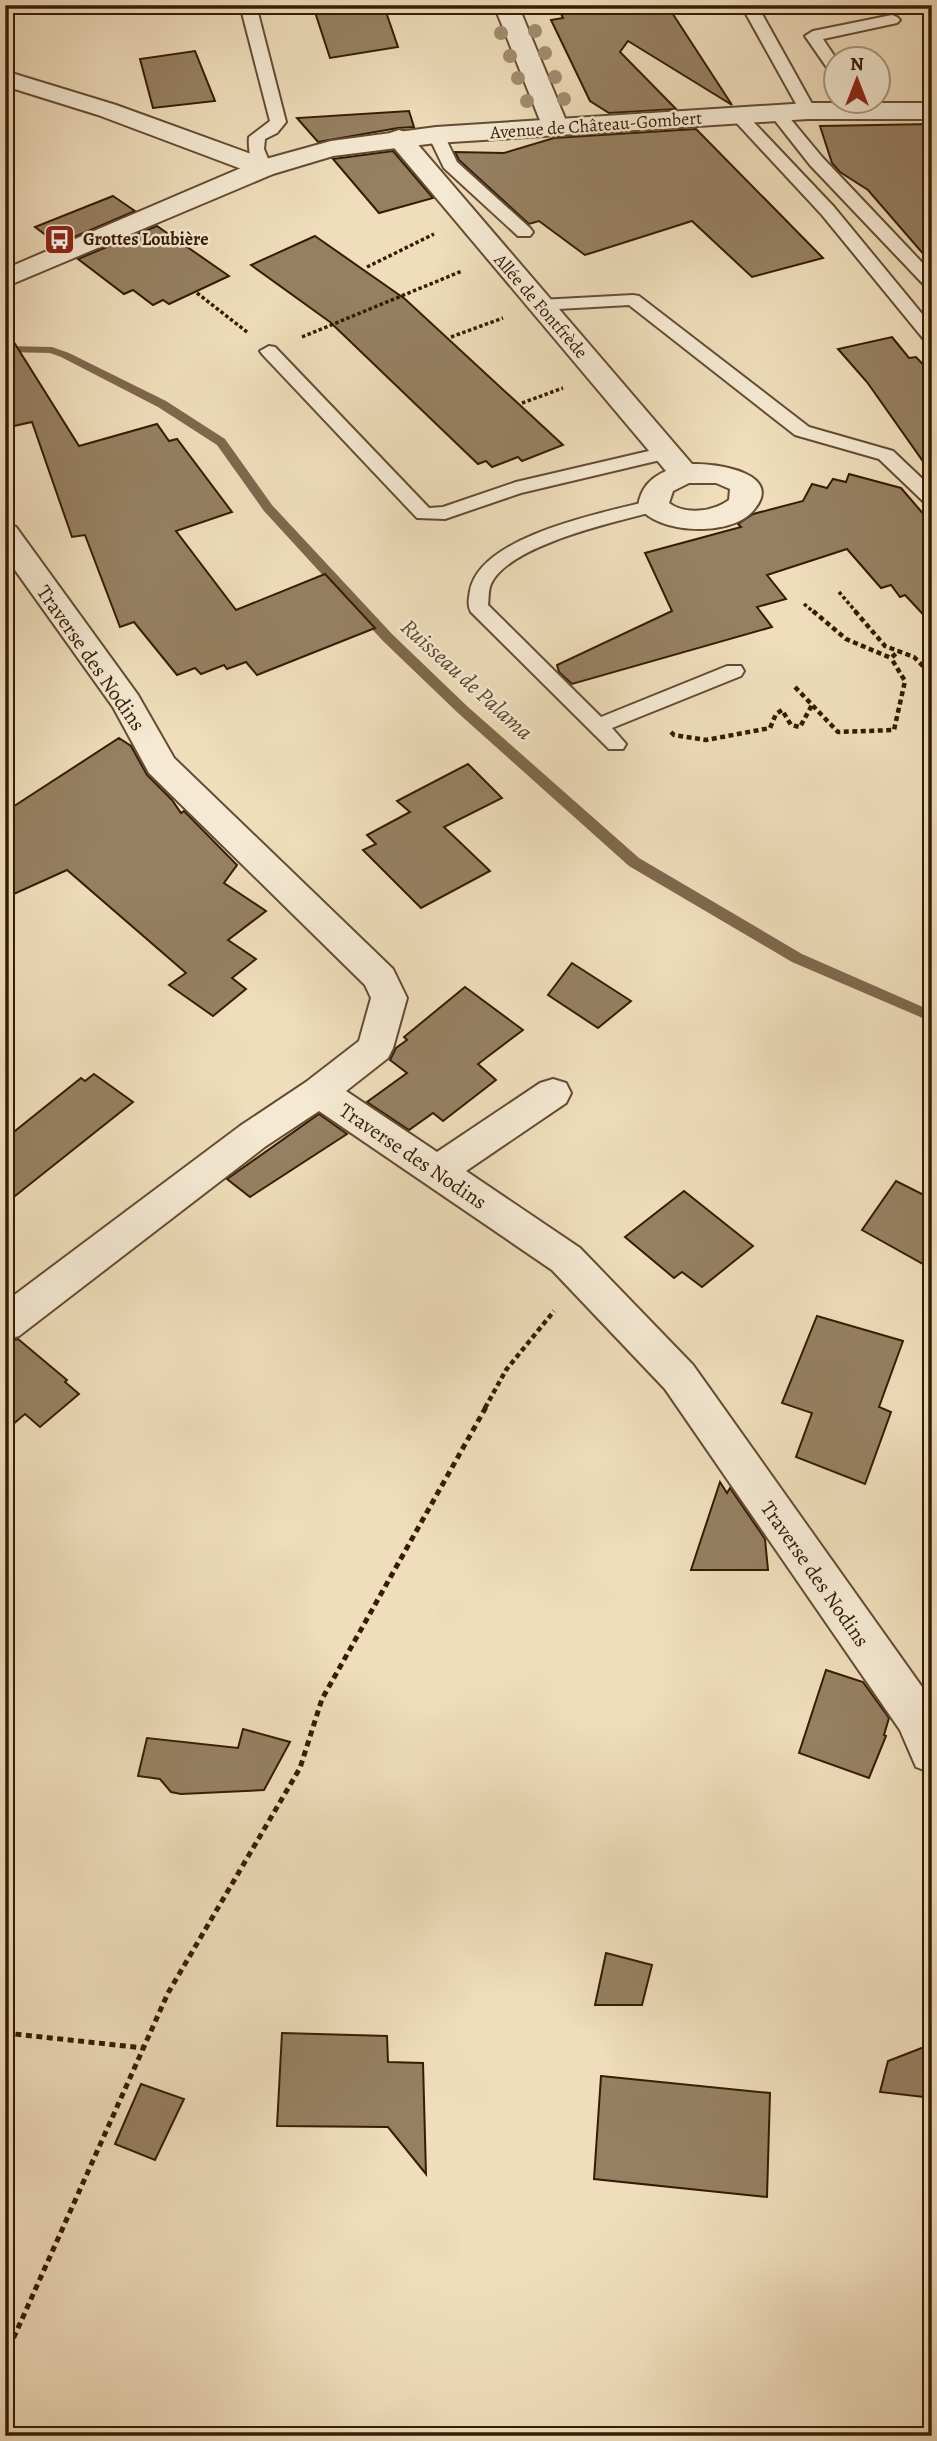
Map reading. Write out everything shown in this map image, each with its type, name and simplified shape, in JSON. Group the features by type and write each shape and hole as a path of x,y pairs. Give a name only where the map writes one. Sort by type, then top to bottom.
{"street":[{"path":"506,5 556,128"},
{"path":"5,78 107,110 264,168"},
{"name":"Avenue de Château-Gombert","path":"892,108 932,111"},
{"name":"Avenue de Château-Gombert","path":"5,279 264,168 331,149 436,135 822,110"},
{"name":"Allée de Fontfrède","path":"399,138 676,463"},
{"path":"676,463 732,477 745,485 746,496 740,507 720,516 697,520 670,517 653,506 654,494 676,463"},
{"name":"Traverse des Nodins","path":"5,534 127,703 161,765 380,978 389,998 375,1048 319,1092 566,1259 679,1377 917,1717 932,1752"},
{"path":"5,1324 253,1136 319,1092"},
{"path":"436,1172 552,1093"}],"lane":[{"path":"248,5 278,122 271,130 257,137 256,149 264,168"},
{"path":"749,5 808,111"},
{"path":"822,50 813,36 892,20"},
{"path":"777,113 816,161 932,284"},
{"path":"738,116 828,211 932,338"},
{"path":"436,135 450,164 524,232"},
{"path":"540,305 633,300 802,430 886,454 932,499"},
{"path":"269,351 424,514 445,513 516,488 676,463"},
{"path":"616,744 478,607 483,581 511,553 574,528 653,506"},
{"path":"598,726 734,671"}],"path":[{"path":"366,267 466,218"},
{"path":"197,293 269,351 499,257"},
{"path":"451,337 540,305"},
{"path":"839,592 885,646 914,657 925,668 932,669"},
{"path":"795,687 838,732 894,730 905,681 891,658 846,639 804,604"},
{"path":"891,658 899,651"},
{"path":"646,706 674,735 706,740 770,728 776,714 782,710 790,726 800,727 812,705"},
{"path":"5,2357 168,1993 300,1768 322,1699 506,1370 584,1275"},
{"path":"5,2033 144,2048"}],"building":[{"path":"333,5 376,5 377,10 385,9 398,47 330,58 315,12 334,10"},
{"path":"557,5 603,5 606,13 667,5 732,105 628,41 620,52 676,109 609,113 590,101 551,20 563,18"},
{"path":"195,51 215,101 153,108 140,59"},
{"path":"409,111 414,127 318,142 297,118"},
{"path":"932,124 932,264 868,190 840,172 832,163 820,126"},
{"path":"696,129 823,258 752,277 692,221 585,255 539,221 529,224 459,160 455,152 504,153 554,138"},
{"path":"393,151 433,198 379,213 333,159"},
{"path":"113,196 135,211 58,244 35,227"},
{"path":"157,226 229,276 169,304 163,300 153,305 133,290 124,294 78,259"},
{"path":"315,236 405,299 563,445 522,461 518,457 492,467 486,461 478,464 330,322 251,265"},
{"path":"5,328 79,446 157,424 169,441 177,439 232,512 176,531 236,610 325,574 375,628 257,675 246,662 227,669 224,665 201,674 195,668 177,675 134,622 120,627 85,535 72,537 32,422 5,428"},
{"path":"892,337 909,358 916,357 932,374 932,474 867,382 838,349"},
{"path":"849,474 901,488 932,524 932,624 905,595 900,597 891,585 881,588 847,549 767,575 786,599 757,607 772,627 572,684 559,672 557,665 672,611 645,553 741,527 738,524 753,514 803,501 812,484 827,488 833,479 846,482"},
{"path":"119,738 131,746 147,775 181,813 184,811 237,865 224,883 266,911 228,940 256,959 232,978 246,989 213,1016 169,985 186,973 67,870 5,898 5,812"},
{"path":"468,764 502,798 444,827 490,871 421,908 363,850 376,844 367,835 410,812 397,801"},
{"path":"572,963 631,1001 598,1028 548,995"},
{"path":"465,987 523,1030 478,1064 496,1080 443,1121 433,1113 409,1130 367,1102 407,1073 390,1060 396,1048 407,1040 404,1037"},
{"path":"94,1074 133,1102 5,1204 5,1139 81,1078 85,1081"},
{"path":"319,1114 347,1134 250,1197 227,1179"},
{"path":"896,1181 932,1199 932,1269 862,1230"},
{"path":"684,1191 753,1246 702,1287 682,1272 674,1278 625,1237"},
{"path":"817,1316 903,1341 879,1407 891,1412 865,1484 796,1457 812,1413 782,1403"},
{"path":"18,1339 67,1380 65,1382 79,1394 40,1427 25,1414 5,1431 5,1342"},
{"path":"720,1482 727,1493 730,1488 765,1539 768,1570 691,1570"},
{"path":"826,1670 863,1682 889,1718 884,1735 886,1736 869,1778 799,1753"},
{"path":"243,1729 290,1742 264,1790 181,1794 171,1792 160,1779 138,1776 147,1738 238,1748"},
{"path":"606,1953 652,1965 642,2005 595,2005"},
{"path":"282,2033 387,2036 388,2062 423,2063 426,2174 388,2127 277,2126"},
{"path":"932,2044 932,2098 880,2092 888,2061"},
{"path":"601,2076 770,2093 767,2197 594,2179"},
{"path":"141,2084 184,2099 155,2160 115,2144"}],"waterway":[{"name":"Ruisseau de Palama","path":"5,349 52,350 65,355 162,404 221,442 268,508 388,638 463,710 634,862 797,958 932,1017"}],"place":[{"name":"Grottes Loubière","path":"60,239"}]}
